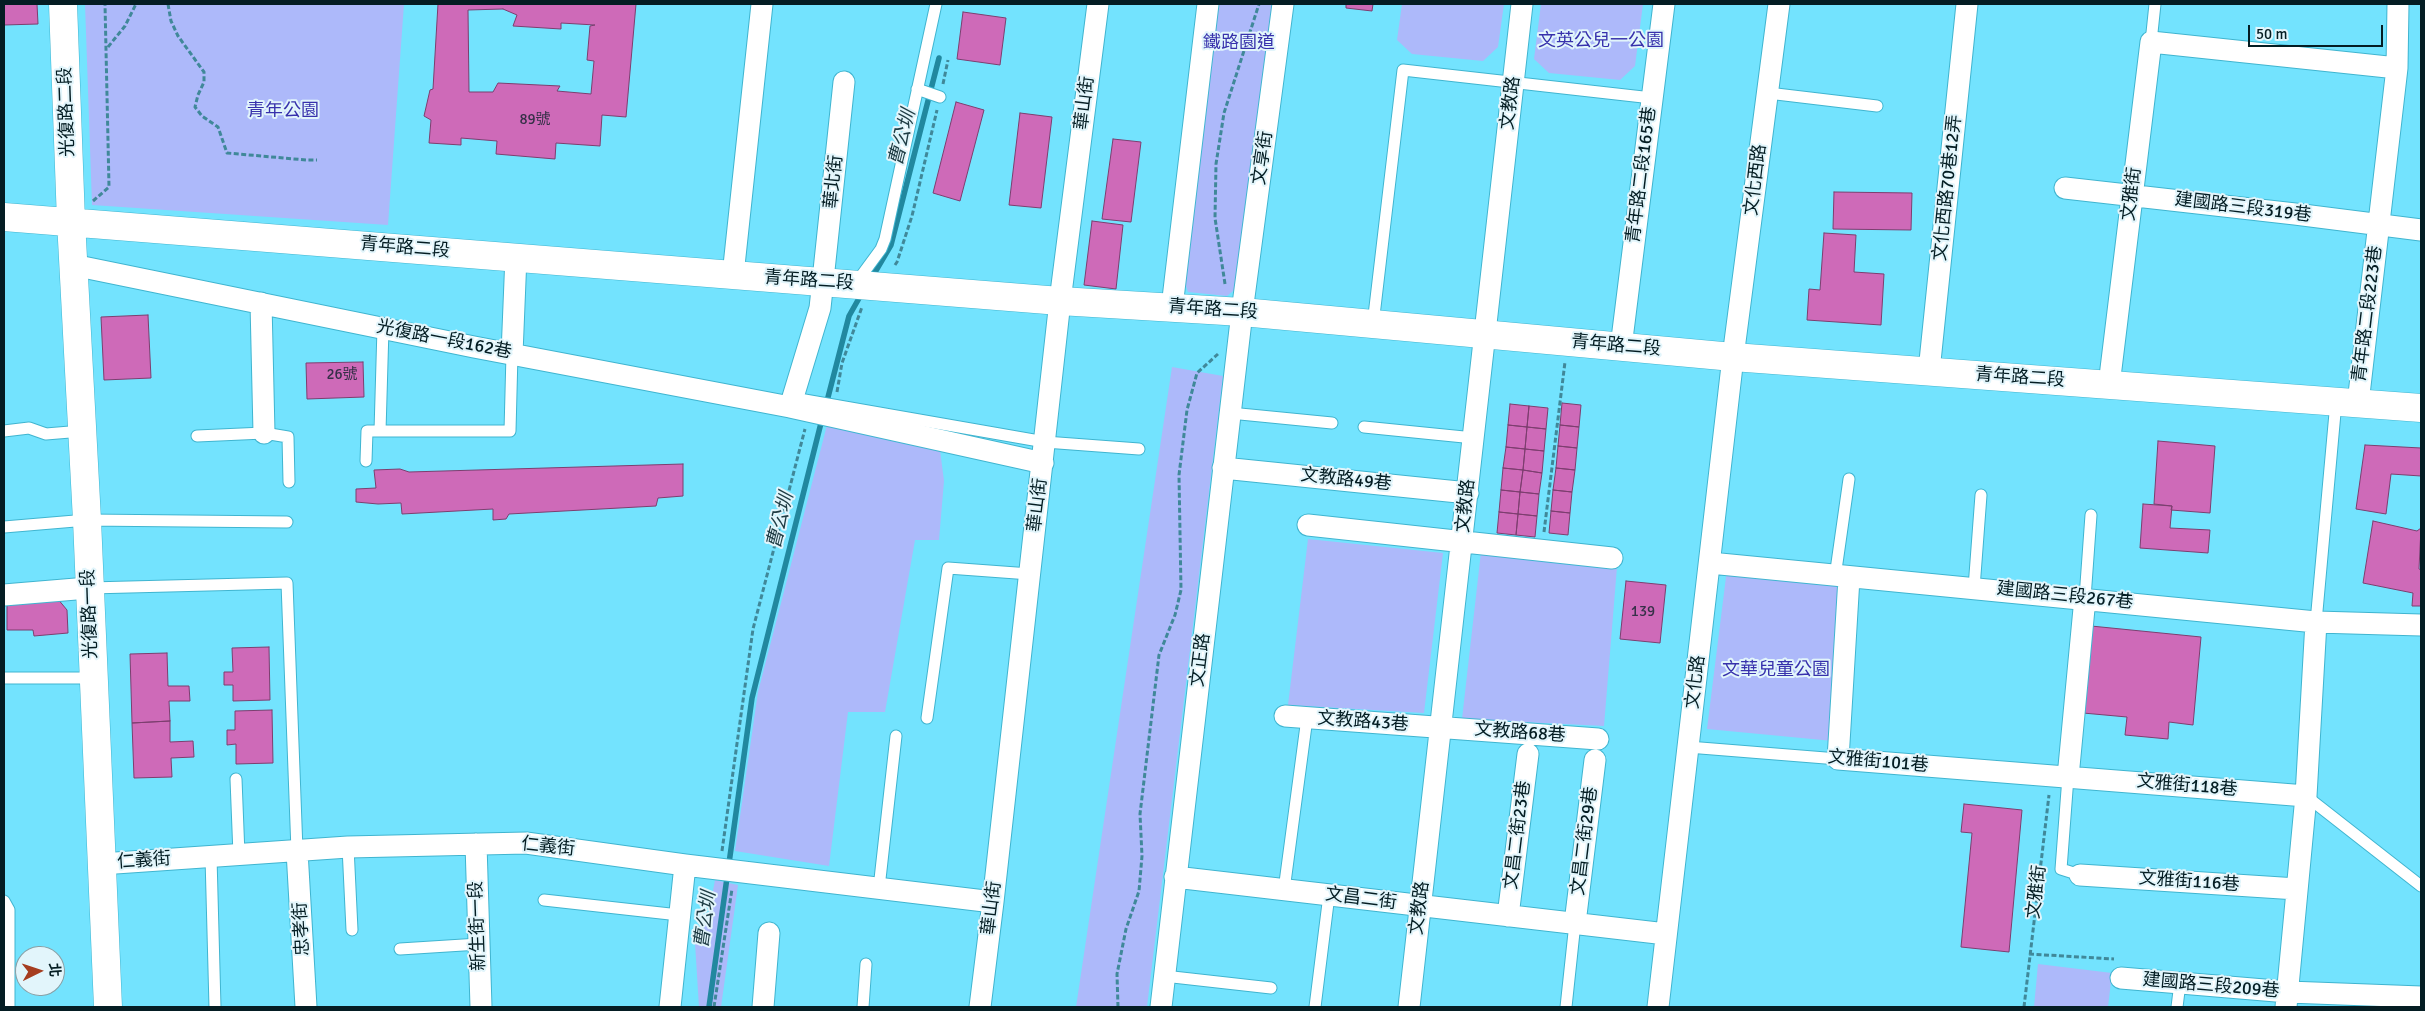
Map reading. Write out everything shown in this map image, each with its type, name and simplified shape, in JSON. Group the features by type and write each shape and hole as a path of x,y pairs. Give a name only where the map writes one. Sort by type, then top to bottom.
{"street":[{"name":"光復路二段","path":"63,4 70,221"},
{"path":"733,275 762,4"},
{"name":"華山街","path":"980,1007 994,902 1060,301 1098,4"},
{"path":"1172,307 1208,4"},
{"name":"文享街","path":"1242,312 1283,4"},
{"name":"文教路","path":"1408,1007 1522,4"},
{"name":"青年路二段165巷","path":"1620,347 1664,4"},
{"name":"文化西路","path":"1733,357 1779,4"},
{"name":"文化西路70巷12弄","path":"1929,371 1966,4"},
{"name":"青年路二段223巷","path":"2347,402 2378,226 2397,68 2398,4"},
{"path":"2151,42 2397,68"},
{"name":"文雅街","path":"2109,385 2151,42"},
{"name":"華北街","path":"816,407 820,308 844,82"},
{"name":"建國路三段319巷","path":"2065,188 2421,230"},
{"name":"青年路二段","path":"4,217 516,256 1060,301 1242,312 1733,357 2421,408"},
{"name":"光復路一段","path":"70,221 87,520 88,588 108,1007"},
{"path":"512,354 516,256"},
{"name":"光復路一段162巷","path":"73,265 512,354 816,407 1043,463"},
{"path":"261,303 264,433"},
{"name":"文正路","path":"1161,1007 1174,877 1242,312"},
{"name":"文化路","path":"1658,1007 1733,357"},
{"name":"文教路49巷","path":"1223,468 1468,492"},
{"path":"1308,525 1612,558"},
{"name":"建國路三段267巷","path":"1710,563 1842,577 2085,598 2316,622 2421,626"},
{"path":"1838,759 1842,577"},
{"path":"4,595 88,588"},
{"path":"2060,777 2085,598"},
{"path":"2287,1000 2306,796 2316,622"},
{"name":"文教路43巷","path":"1285,716 1441,728"},
{"name":"文教路68巷","path":"1441,728 1598,739"},
{"name":"文昌二街23巷","path":"1508,916 1528,754"},
{"name":"文雅街101巷","path":"1838,759 2060,777"},
{"name":"文昌二街29巷","path":"1575,923 1595,760"},
{"name":"文雅街118巷","path":"2060,777 2306,796"},
{"name":"仁義街","path":"101,864 348,847 526,843 685,865 994,902"},
{"name":"新生街一段","path":"476,844 481,1007"},
{"name":"忠孝街","path":"297,851 306,1007"},
{"path":"670,1007 685,865"},
{"name":"文雅街116巷","path":"2080,875 2297,889"},
{"name":"文昌二街","path":"1174,877 1666,934"},
{"path":"763,1007 769,933"},
{"name":"建國路三段209巷","path":"2121,978 2180,983 2287,1000 2421,997"}],"lane":[{"path":"865,285 885,239 936,4"},
{"name":"文雅街","path":"2151,42 2155,4"},
{"path":"1373,324 1402,70 1652,98"},
{"path":"917,89 940,97"},
{"path":"1768,93 1877,106"},
{"path":"380,431 383,328"},
{"path":"366,461 367,431 510,431 512,354"},
{"path":"2316,622 2347,402"},
{"path":"816,407 1045,442 1138,449"},
{"path":"1230,413 1332,423"},
{"path":"1364,427 1474,438"},
{"path":"4,431 28,428 46,434 82,431"},
{"path":"197,436 264,433 288,437 289,482"},
{"path":"1842,577 1848,479"},
{"path":"1974,588 1982,495"},
{"path":"2085,598 2092,515"},
{"path":"4,527 87,520 287,522"},
{"path":"928,718 948,568 1030,574"},
{"path":"88,588 287,583 297,851"},
{"path":"4,678 93,678"},
{"path":"1284,890 1306,718"},
{"path":"879,888 896,736"},
{"name":"文雅街101巷","path":"1688,746 1838,759"},
{"path":"2060,777 2061,869 2080,875"},
{"path":"236,779 239,855"},
{"path":"2306,796 2397,865 2421,886"},
{"path":"348,847 352,930"},
{"path":"211,856 215,1007"},
{"path":"1315,1007 1329,895"},
{"path":"544,900 679,915"},
{"path":"4,901 9,910 10,1007"},
{"path":"1566,1007 1575,923"},
{"path":"400,949 479,944"},
{"path":"863,1007 866,964"},
{"path":"1164,976 1271,988"},
{"path":"2177,1007 2180,983"}],"path":[{"path":"70,221 109,187 105,4"},
{"path":"107,48 125,26 136,4"},
{"path":"168,4 178,36 204,72 204,82 198,95 196,107 202,116 218,127 227,152 288,159 317,160"},
{"path":"1226,290 1214,218 1216,164 1224,113 1259,4"},
{"path":"714,1007 753,629 816,407 842,363 860,311 865,285 897,262 912,216 948,60"},
{"path":"1542,551 1567,342"},
{"path":"1118,1007 1117,974 1126,929 1139,891 1142,856 1140,814 1159,655 1175,615 1181,590 1179,475 1187,410 1198,373 1219,352"},
{"name":"文雅街","path":"2024,1007 2028,954 2060,777"},
{"path":"2028,954 2116,960 2121,978"}],"green space":[{"name":"青年公園","path":"85,4 404,4 388,225 92,205"},
{"name":"鐵路園道","path":"1216,4 1272,4 1238,287 1227,296 1188,292 1184,280"},
{"path":"1402,4 1504,4 1498,47 1483,61 1412,54 1397,40"},
{"name":"文英公兒一公園","path":"1541,4 1643,4 1635,66 1620,80 1549,73 1534,59"},
{"path":"1172,367 1223,376 1147,1007 1076,1007"},
{"path":"827,425 940,450 944,481 939,540 915,540 885,712 848,712 829,866 735,851 758,692"},
{"path":"1308,539 1443,553 1424,713 1288,705"},
{"path":"1481,552 1617,567 1604,726 1462,719"},
{"name":"文華兒童公園","path":"1727,569 1842,580 1833,741 1707,729"},
{"path":"715,880 738,885 721,1007 699,1007 695,943 707,922"},
{"path":"2038,964 2112,973 2108,1007 2034,1007"}],"building":[{"path":"4,4 37,4 38,24 4,25"},
{"path":"438,4 636,4 626,117 602,115 600,146 556,143 555,159 496,154 497,141 461,138 461,145 429,143 431,120 424,116 430,90 433,89","holes":["503,9 517,15 513,26 561,29 561,23 595,25 590,26 587,60 594,61 591,94 557,91 560,86 498,83 493,92 469,92 468,10"]},
{"path":"1346,4 1373,4 1372,11 1346,8"},
{"path":"963,12 1006,18 1000,65 957,59"},
{"path":"956,102 984,110 960,201 933,193"},
{"path":"1020,113 1052,117 1041,208 1009,205"},
{"path":"1113,139 1141,142 1131,222 1102,219"},
{"path":"1834,192 1912,193 1911,230 1833,229"},
{"path":"1092,221 1123,225 1116,289 1084,285"},
{"path":"1824,233 1856,235 1854,272 1884,274 1881,325 1807,320 1809,289 1820,290"},
{"path":"148,315 151,378 104,380 101,317"},
{"path":"363,362 364,397 307,399 306,363"},
{"path":"1562,403 1581,405 1579,427 1560,425"},
{"path":"1510,404 1529,406 1527,427 1508,425"},
{"path":"1529,406 1548,408 1546,429 1527,427"},
{"path":"1508,425 1527,427 1525,449 1506,447"},
{"path":"1560,425 1579,427 1577,448 1558,446"},
{"path":"1527,427 1546,429 1544,451 1525,449"},
{"path":"2158,441 2215,446 2210,513 2171,510 2172,506 2154,504"},
{"path":"2365,445 2421,448 2421,476 2391,474 2386,514 2356,509"},
{"path":"1558,446 1577,448 1575,470 1556,468"},
{"path":"1506,447 1525,449 1523,470 1503,468"},
{"path":"1525,449 1544,451 1542,473 1523,470"},
{"path":"683,464 683,496 658,498 656,506 509,514 506,519 493,520 493,509 402,514 401,503 378,504 356,502 356,489 376,488 374,470 400,469 409,472"},
{"path":"1503,468 1523,470 1520,492 1501,490"},
{"path":"1556,468 1575,470 1572,492 1553,490"},
{"path":"1523,470 1542,473 1539,494 1520,492"},
{"path":"1501,490 1520,492 1518,514 1499,512"},
{"path":"1553,490 1572,492 1570,513 1551,511"},
{"path":"1520,492 1539,494 1537,516 1518,514"},
{"path":"2143,504 2172,506 2170,528 2210,530 2208,553 2140,548"},
{"path":"1551,511 1570,513 1568,535 1549,533"},
{"path":"1499,512 1518,514 1516,535 1497,533"},
{"path":"1518,514 1537,516 1535,537 1516,535"},
{"path":"2373,521 2417,531 2421,528 2419,569 2421,570 2421,606 2412,606 2413,593 2363,583"},
{"path":"1626,581 1666,585 1660,643 1620,639"},
{"path":"57,598 67,610 68,633 34,636 33,630 7,630 7,602"},
{"path":"2091,626 2201,637 2193,725 2169,722 2168,739 2125,735 2127,717 2083,713"},
{"path":"269,647 270,700 233,701 233,685 224,685 224,672 233,672 232,648"},
{"path":"167,653 168,686 189,686 190,701 169,701 170,721 132,723 130,654"},
{"path":"272,710 273,763 236,764 236,744 227,745 227,730 235,730 235,711"},
{"path":"170,721 170,742 193,741 194,757 171,758 172,777 134,778 132,723"},
{"path":"1964,804 2022,810 2009,952 1961,947 1972,833 1961,832"}],"waterway":[{"name":"曹公圳","path":"871,279 891,245 939,58"},
{"name":"曹公圳","path":"826,405 849,316 862,293"},
{"name":"曹公圳","path":"709,1007 752,698 822,419"}]}
